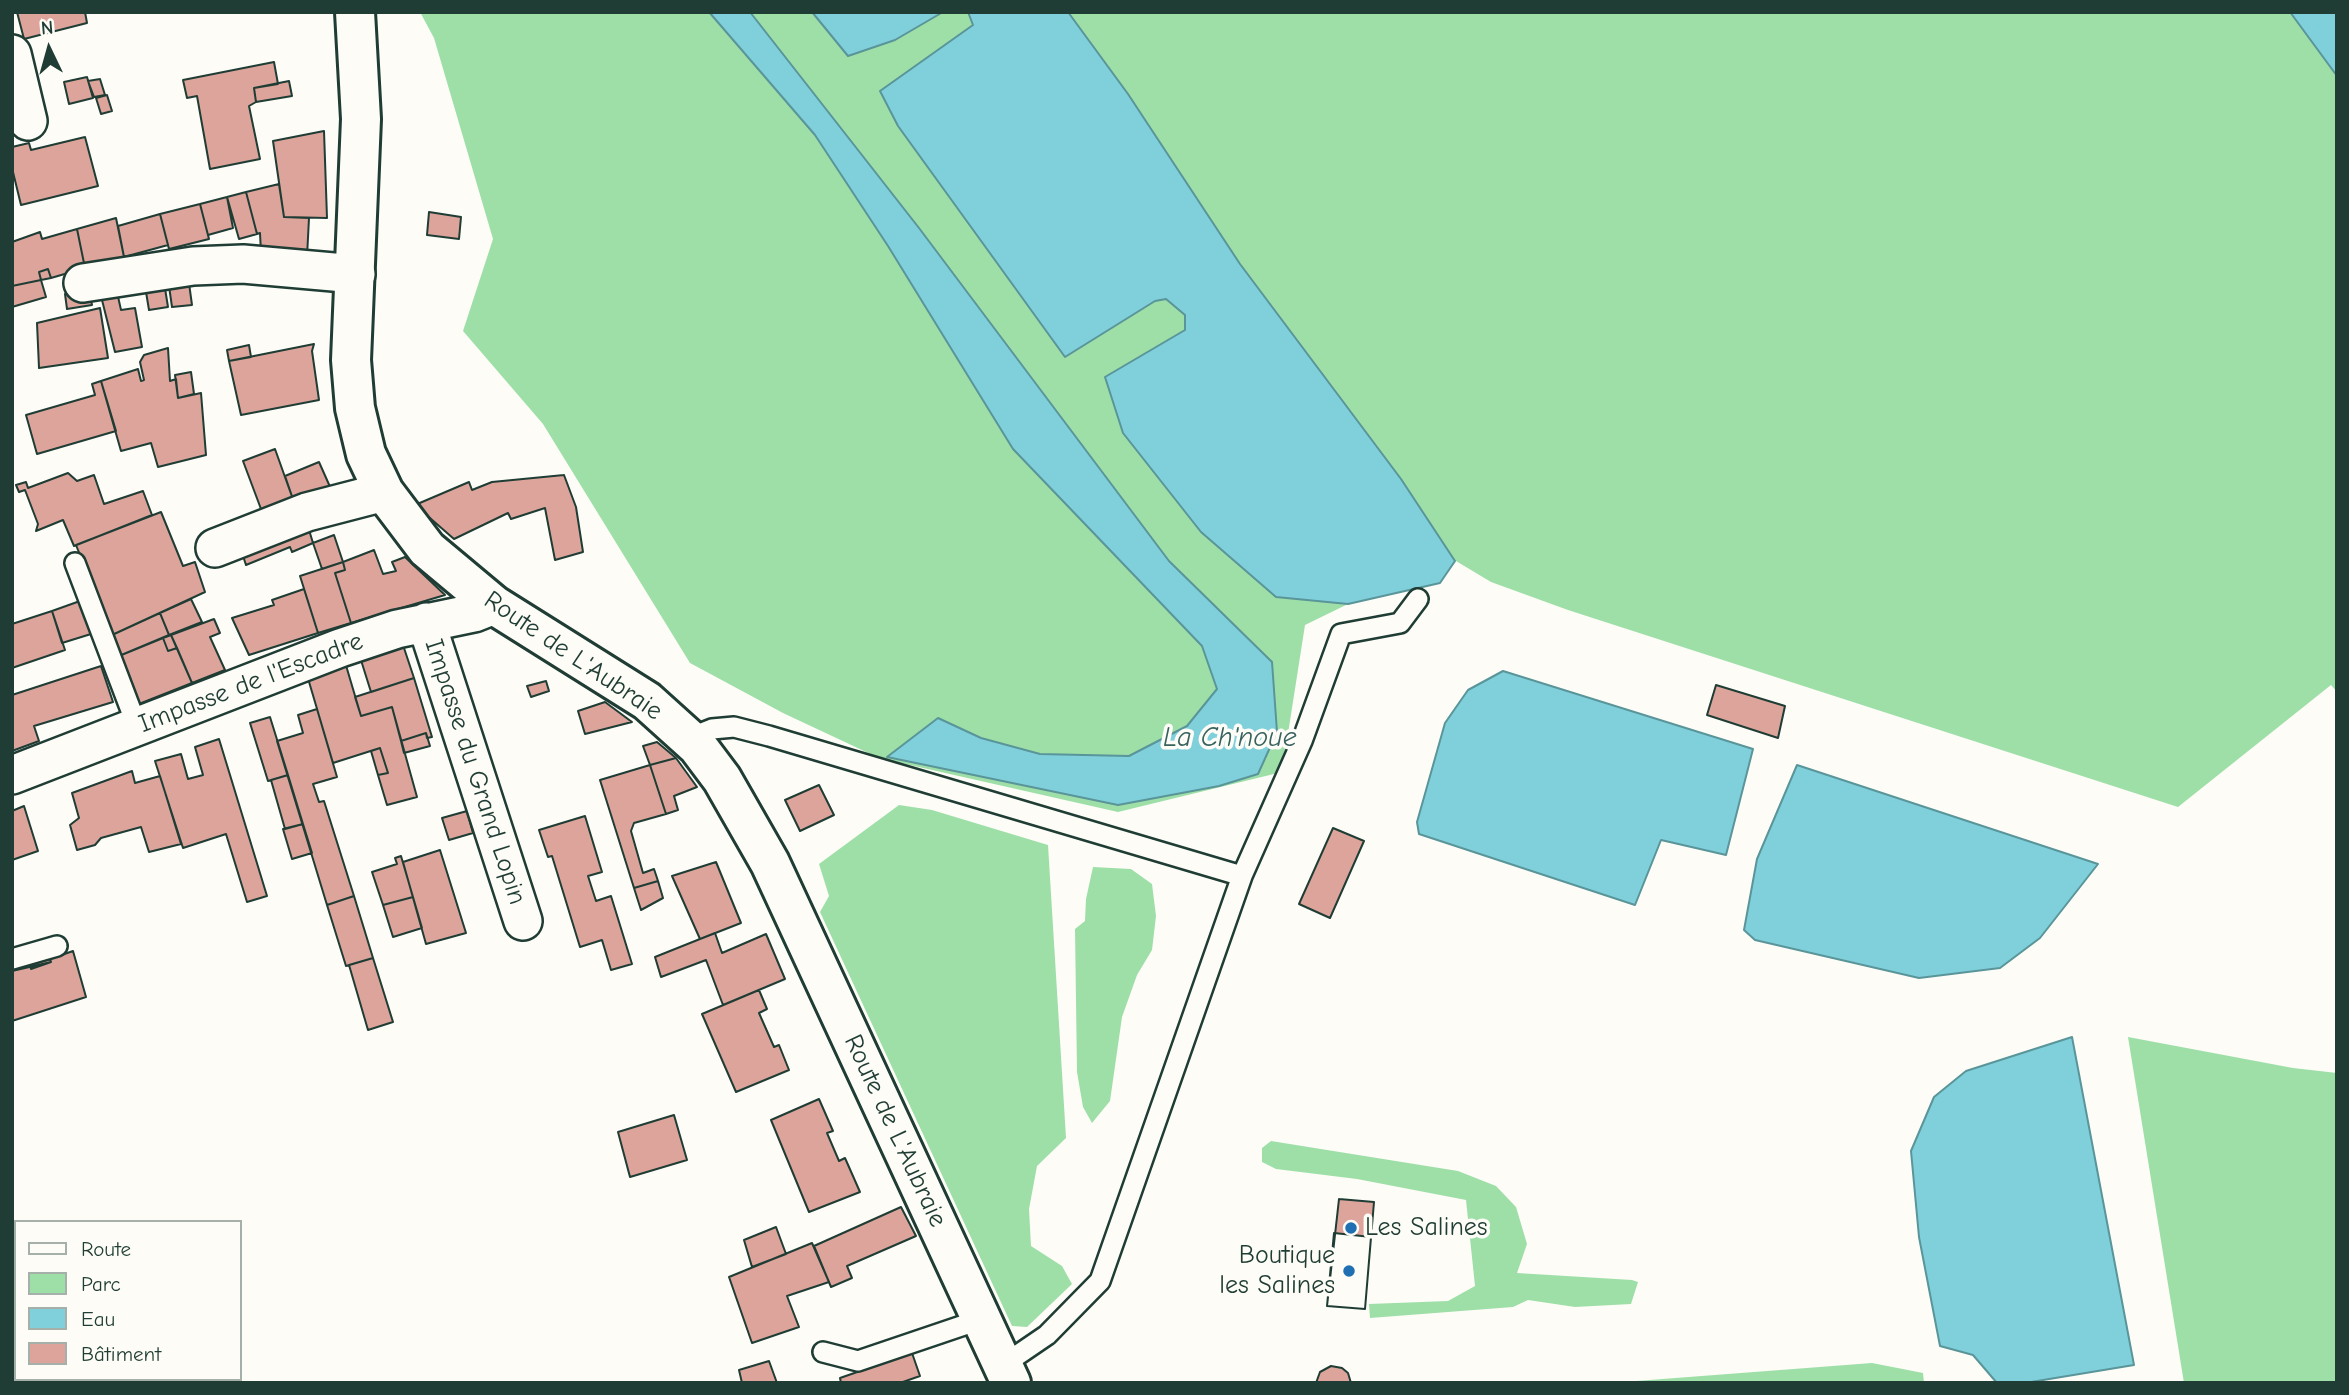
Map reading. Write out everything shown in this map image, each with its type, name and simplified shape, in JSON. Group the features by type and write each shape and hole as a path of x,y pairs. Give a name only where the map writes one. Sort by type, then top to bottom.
{"street":[{"name":"Route de L'Aubraie","path":"355,12 361,119 351,360 355,408 366,454 384,492 427,549 494,605 647,701 698,747 722,779 769,863 1007,1374"},
{"path":"12,54 28,121"},
{"path":"83,283 192,266 243,264 356,274"},
{"path":"215,548 307,512 384,492"},
{"name":"Impasse de l'Escadre","path":"12,775 340,648 426,622 474,613 494,605"},
{"name":"Impasse du Grand Lopin","path":"426,622 523,921"}],"lane":[{"path":"75,563 138,726"},
{"path":"1007,1374 1082,1304 1100,1281 1242,876 1302,741 1341,634 1400,623 1418,599"},
{"path":"687,739 712,729 734,727 1242,876"},
{"path":"12,959 57,946"},
{"path":"823,1352 858,1361 982,1319"}],"green space":[{"path":"420,12 709,12 815,135 888,246 1013,449 1202,646 1217,689 1187,726 1129,756 1040,754 981,738 938,718 888,757 1118,805 1219,786 1258,774 1272,662 1169,561 919,228 750,12 2290,12 2337,76 2337,692 2331,685 2178,807 1568,610 1491,582 1456,561 1440,583 1348,604 1305,625 1282,772 1118,812 879,758 783,713 690,663 543,424 463,331 493,239 434,38"},
{"path":"899,805 932,810 1048,845 1066,1138 1037,1166 1029,1209 1031,1246 1062,1266 1072,1284 1027,1327 1012,1326 820,912 829,896 819,864"},
{"path":"1093,867 1131,869 1152,884 1156,916 1152,950 1137,975 1122,1017 1110,1101 1092,1123 1083,1107 1077,1072 1075,929 1085,921 1086,899"},
{"path":"2128,1037 2293,1068 2337,1073 2337,1383 2184,1383"},
{"path":"1271,1141 1458,1171 1496,1186 1516,1207 1527,1244 1517,1273 1632,1280 1638,1282 1631,1304 1575,1307 1528,1300 1513,1307 1370,1318 1369,1304 1448,1301 1475,1286 1466,1200 1357,1179 1276,1169 1262,1162 1262,1148"},
{"path":"1872,1363 1923,1373 1924,1383 1610,1383"}],"water":[{"name":"La Ch'noue","path":"709,12 750,12 919,228 1169,561 1272,662 1277,732 1258,774 1219,786 1118,805 887,757 938,718 981,738 1040,754 1129,756 1187,726 1217,689 1202,646 1013,449 888,246 815,135"},
{"path":"812,12 943,12 895,40 848,56"},
{"path":"968,12 1068,12 1128,94 1240,264 1401,479 1455,561 1440,583 1348,604 1276,597 1201,532 1123,433 1105,377 1185,330 1185,315 1166,299 1155,301 1065,357 898,126 880,91 973,25"},
{"path":"2290,12 2337,12 2337,76"},
{"path":"1503,671 1753,749 1726,855 1661,840 1635,905 1419,834 1417,822 1445,723 1468,690"},
{"path":"1797,765 2098,864 2040,938 2000,968 1919,978 1755,940 1744,930 1757,859"},
{"path":"2072,1037 2134,1365 2025,1383 1997,1383 1973,1355 1940,1346 1919,1237 1911,1151 1934,1097 1966,1071"}],"building":[{"path":"17,12 85,12 87,23 24,39"},
{"path":"274,62 278,84 254,88 256,102 249,106 260,159 210,169 197,96 187,98 183,80"},
{"path":"87,77 93,98 69,104 64,82"},
{"path":"100,79 105,95 94,97 88,81"},
{"path":"289,81 292,96 256,102 254,88"},
{"path":"107,95 112,111 101,114 96,98"},
{"path":"324,131 327,218 284,217 273,141"},
{"path":"85,137 98,186 21,205 12,168 12,147 29,143 31,150"},
{"path":"279,184 284,217 309,218 307,257 261,253 260,233 257,234 246,192"},
{"path":"246,192 257,234 239,239 227,197"},
{"path":"227,197 233,228 208,235 200,204"},
{"path":"200,204 209,239 169,249 160,214"},
{"path":"429,212 461,217 459,239 427,235"},
{"path":"160,214 168,245 124,257 118,226"},
{"path":"116,218 124,257 85,268 77,229"},
{"path":"77,229 85,268 51,278 48,269 39,272 41,280 12,286 12,242 40,232 42,239"},
{"path":"48,269 51,278 41,280 39,272"},
{"path":"163,276 168,307 149,310 144,280"},
{"path":"188,276 192,305 172,307 168,279"},
{"path":"41,280 46,297 12,307 12,286"},
{"path":"89,290 92,305 67,309 65,294"},
{"path":"117,292 121,310 135,308 142,347 115,352 101,296"},
{"path":"100,308 108,358 39,368 37,323"},
{"path":"314,344 312,351 319,400 241,415 229,361"},
{"path":"249,345 251,357 229,361 227,350"},
{"path":"168,348 170,381 176,379 178,398 201,393 206,455 158,467 151,443 121,451 101,381 138,369 141,381 144,380 140,362 144,355"},
{"path":"191,372 194,394 178,398 175,375"},
{"path":"101,381 116,431 37,454 26,415 95,395 92,384"},
{"path":"275,449 295,505 264,517 243,461"},
{"path":"319,462 331,489 295,505 285,476"},
{"path":"68,473 77,481 94,475 104,504 143,491 152,515 74,546 63,520 36,531 38,524 25,490 19,492 16,485 26,482 28,488"},
{"path":"564,475 576,507 583,552 555,560 545,508 511,519 508,513 454,539 415,505 469,482 472,490 492,482"},
{"path":"161,512 183,566 195,562 205,592 112,635 76,545"},
{"path":"306,520 313,543 292,552 290,547 246,565 240,547"},
{"path":"334,535 343,562 322,569 313,543"},
{"path":"374,550 383,574 396,571 392,562 405,557 445,595 351,623 335,573 345,570 343,562"},
{"path":"343,562 345,570 335,573 351,623 318,633 300,576"},
{"path":"304,589 318,633 249,655 232,618 274,605 272,600"},
{"path":"191,599 202,622 169,635 160,613"},
{"path":"80,601 91,634 62,643 52,611"},
{"path":"52,611 65,650 12,668 12,624"},
{"path":"160,613 169,635 119,656 112,635"},
{"path":"214,619 220,633 210,637 225,670 192,683 171,635"},
{"path":"171,635 177,648 168,651 163,638"},
{"path":"163,638 168,651 177,648 192,683 139,704 119,656"},
{"path":"402,642 414,678 371,692 360,657"},
{"path":"345,662 361,716 392,707 417,797 387,805 378,775 388,773 380,748 333,763 307,675"},
{"path":"101,666 113,702 34,726 39,741 12,751 12,695"},
{"path":"414,678 432,737 427,738 426,733 401,741 392,707 361,716 355,697"},
{"path":"546,681 549,691 531,697 527,686"},
{"path":"1716,685 1785,706 1778,738 1707,715"},
{"path":"605,702 632,722 585,734 578,711"},
{"path":"317,709 337,777 313,784 319,802 324,801 354,896 327,905 277,741 303,733 298,715"},
{"path":"270,717 288,775 268,781 250,723"},
{"path":"426,733 430,746 404,753 401,741"},
{"path":"219,739 267,896 247,902 226,834 183,848 155,761 181,754 188,779 203,775 195,747"},
{"path":"657,742 676,758 650,765 643,746"},
{"path":"380,748 388,773 378,775 371,751"},
{"path":"676,758 697,787 674,796 678,810 666,814 650,765"},
{"path":"650,765 666,814 634,823 631,831 643,873 654,869 658,881 634,888 600,780"},
{"path":"132,771 135,783 160,776 181,844 149,852 141,827 101,838 95,845 77,850 70,825 79,818 72,793"},
{"path":"288,775 303,824 285,829 271,780"},
{"path":"819,785 834,815 800,831 785,800"},
{"path":"24,806 38,851 12,860 12,811"},
{"path":"467,811 473,833 449,840 442,818"},
{"path":"585,816 602,872 588,876 596,901 611,896 632,964 611,970 602,940 580,947 552,856 548,857 539,830"},
{"path":"303,824 312,853 292,859 283,829"},
{"path":"1333,828 1364,841 1330,918 1299,904"},
{"path":"440,850 466,933 426,944 403,862"},
{"path":"401,856 413,897 383,905 372,872 397,864 395,858"},
{"path":"716,862 741,923 700,939 672,876"},
{"path":"658,881 663,898 641,910 634,888"},
{"path":"354,896 373,958 346,966 327,905"},
{"path":"413,897 422,928 393,937 383,905"},
{"path":"715,933 722,953 766,934 785,979 723,1005 706,960 661,977 655,957"},
{"path":"73,951 86,997 12,1021 12,971 51,962 50,959"},
{"path":"373,958 393,1022 368,1030 349,965"},
{"path":"50,959 51,962 31,969 30,965"},
{"path":"759,990 767,1009 759,1013 774,1047 779,1045 789,1070 736,1092 702,1014"},
{"path":"819,1099 833,1131 827,1133 839,1161 845,1158 860,1192 809,1212 771,1120"},
{"path":"674,1115 687,1160 630,1177 618,1132"},
{"name":"Boutique les Salines","path":"1339,1199 1374,1202 1365,1309 1327,1306"},
{"path":"901,1207 916,1236 847,1266 852,1278 831,1287 814,1246"},
{"path":"776,1227 786,1254 752,1267 744,1240"},
{"name":"Boutique les Salines","path":"1334,1233 1371,1237 1365,1309 1327,1306"},
{"path":"812,1243 829,1282 787,1296 799,1327 752,1343 729,1277"},
{"path":"912,1353 920,1376 900,1383 841,1383 840,1378"},
{"path":"769,1361 777,1383 742,1383 739,1370"},
{"path":"1331,1366 1342,1368 1348,1373 1351,1383 1316,1383 1320,1372"}],"place":[{"name":"Les Salines","path":"1351,1228"},
{"name":"Boutique les Salines","path":"1349,1271"}]}
